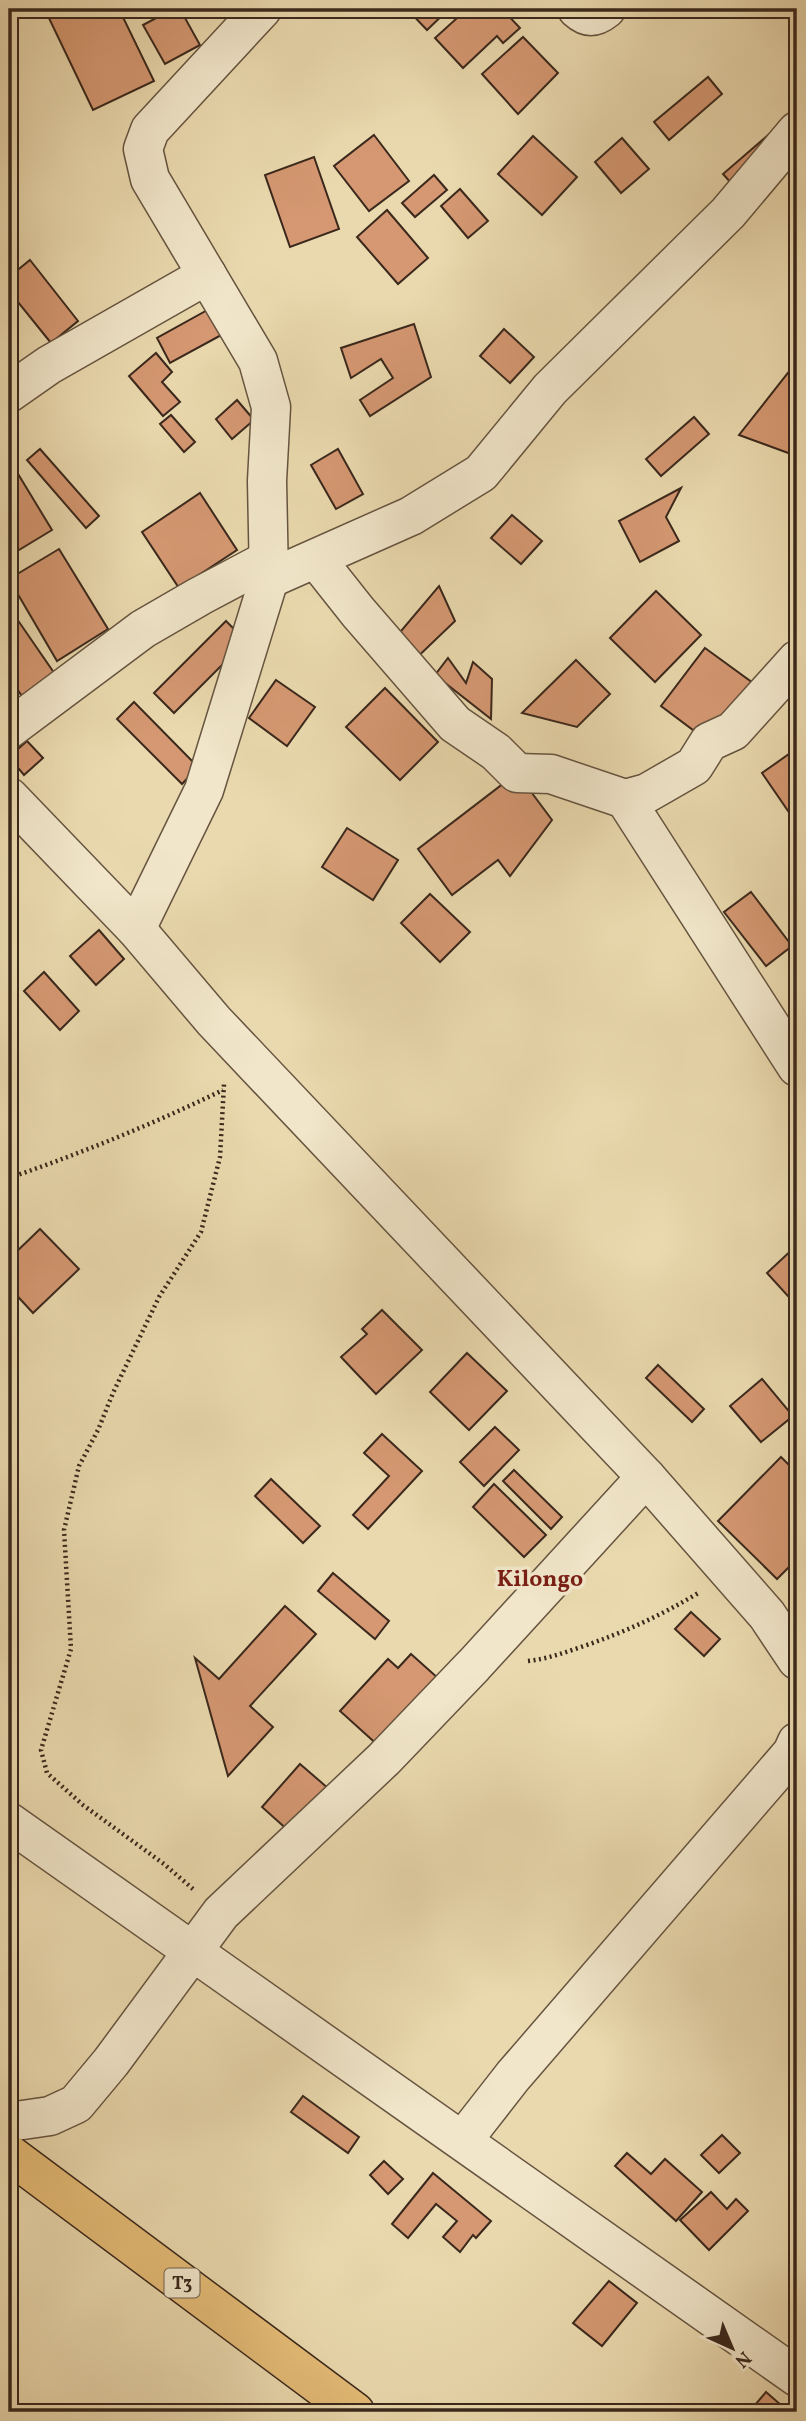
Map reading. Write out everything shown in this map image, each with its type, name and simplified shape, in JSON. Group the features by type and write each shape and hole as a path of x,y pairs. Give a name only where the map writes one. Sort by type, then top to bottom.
{"highway":[{"name":"T3","path":"9,2154 355,2412"}],"street":[{"path":"136,929 204,790 268,569 267,481 271,407 258,361 150,179 143,149 150,130 262,9"},
{"path":"578,9 585,16 593,17 606,9"},
{"path":"9,729 143,629 200,596 268,569 316,559 411,516 481,473 550,389 728,213 797,131"},
{"path":"9,393 50,365 207,275"},
{"path":"316,559 455,724 496,752 517,774 551,774 625,799 647,793 695,766 709,742 733,731 797,660"},
{"path":"9,797 136,929 228,1035 646,1477 766,1615 797,1660"},
{"path":"625,799 791,1042"},
{"path":"9,2122 50,2116 76,2104 111,2062 221,1913 384,1759 646,1477"},
{"path":"463,2140 513,2076 792,1753 797,1742"},
{"path":"9,1822 797,2377"}],"path":[{"path":"221,1913 164,1864 83,1805 47,1773 41,1750 71,1649 64,1530 79,1466 159,1297 201,1232 220,1157 228,1035"},
{"path":"9,1178 80,1154 224,1090"},
{"path":"474,1665 544,1660 612,1636 660,1616 731,1573"}],"building":[{"path":"59,9 119,9 154,81 93,110 47,14"},
{"path":"173,9 180,9 200,45 165,64 143,25"},
{"path":"407,9 449,9 427,30"},
{"path":"467,9 502,9 520,28 503,43 497,36 463,68 435,38"},
{"path":"523,37 558,73 518,114 482,74"},
{"path":"708,77 722,94 669,140 654,122"},
{"path":"774,130 740,193 723,174"},
{"path":"374,135 409,181 369,211 334,166"},
{"path":"533,136 577,177 542,215 498,174"},
{"path":"622,138 649,169 621,193 595,162"},
{"path":"314,157 339,229 290,247 265,175"},
{"path":"434,175 447,190 415,217 402,203"},
{"path":"460,189 488,221 468,238 441,206"},
{"path":"387,210 428,258 398,284 357,237"},
{"path":"30,260 78,321 51,343 9,291 9,277"},
{"path":"211,308 225,333 170,363 157,338"},
{"path":"414,324 431,377 370,416 360,400 393,378 381,359 351,378 341,348"},
{"path":"504,329 534,357 510,383 480,356"},
{"path":"156,353 172,372 162,382 180,402 163,416 129,376"},
{"path":"791,369 797,374 797,446 791,454 739,435"},
{"path":"237,400 254,420 232,439 216,419"},
{"path":"171,415 195,442 184,452 160,424"},
{"path":"694,417 709,434 661,476 646,459"},
{"path":"40,449 99,516 86,528 27,460"},
{"path":"338,449 363,494 336,509 311,465"},
{"path":"9,459 52,530 9,556"},
{"path":"681,488 666,517 679,541 640,562 619,521"},
{"path":"200,493 237,550 179,588 142,532"},
{"path":"512,515 542,541 521,564 491,538"},
{"path":"59,549 108,629 57,661 9,579"},
{"path":"439,586 455,621 406,668 401,631"},
{"path":"656,591 701,635 655,682 610,638"},
{"path":"17,619 59,680 26,702 9,677 9,625"},
{"path":"226,621 246,641 174,713 154,693"},
{"path":"705,648 753,683 709,742 661,706"},
{"path":"448,658 466,683 473,662 492,679 491,719 435,675"},
{"path":"576,660 610,694 577,727 522,713"},
{"path":"276,680 315,707 287,746 249,718"},
{"path":"385,688 438,742 400,780 346,727"},
{"path":"134,702 198,767 182,784 117,719"},
{"path":"27,741 43,758 24,775 9,757"},
{"path":"789,754 797,766 797,824 762,773"},
{"path":"517,773 552,820 510,876 498,860 452,895 418,849"},
{"path":"347,828 398,860 373,900 322,867"},
{"path":"751,892 792,946 766,966 724,912"},
{"path":"430,894 470,932 440,962 401,923"},
{"path":"99,930 124,959 96,985 70,956"},
{"path":"44,972 79,1011 60,1030 24,991"},
{"path":"40,1229 79,1269 33,1313 9,1287 9,1259"},
{"path":"797,1245 797,1306 767,1273"},
{"path":"382,1310 422,1350 376,1394 341,1357 367,1334 362,1329"},
{"path":"467,1353 507,1391 469,1430 430,1392"},
{"path":"658,1365 704,1409 692,1422 646,1378"},
{"path":"762,1379 793,1416 761,1442 730,1406"},
{"path":"495,1427 519,1450 484,1486 460,1462"},
{"path":"382,1434 422,1471 368,1529 353,1515 389,1476 364,1453"},
{"path":"781,1457 797,1473 797,1559 777,1579 718,1521"},
{"path":"514,1470 562,1517 551,1529 503,1481"},
{"path":"271,1479 320,1526 303,1543 255,1496"},
{"path":"494,1484 546,1535 524,1557 473,1507"},
{"path":"333,1573 389,1621 375,1639 318,1591"},
{"path":"285,1606 316,1634 250,1706 273,1727 228,1776 195,1658 219,1679"},
{"path":"691,1612 720,1639 704,1656 675,1629"},
{"path":"411,1654 439,1679 381,1748 340,1711 388,1659 398,1668"},
{"path":"300,1764 329,1789 290,1832 262,1807"},
{"path":"303,2096 359,2137 348,2153 291,2112"},
{"path":"722,2135 740,2153 719,2173 701,2155"},
{"path":"627,2153 651,2174 665,2159 702,2192 676,2221 615,2166"},
{"path":"384,2161 403,2179 388,2194 370,2175"},
{"path":"433,2173 491,2221 476,2238 473,2235 460,2252 443,2237 457,2221 436,2204 408,2238 392,2224"},
{"path":"711,2192 727,2209 736,2199 748,2211 709,2250 680,2220"},
{"path":"609,2281 637,2303 602,2346 573,2323"},
{"path":"766,2392 781,2405 774,2412 749,2412"}],"district":[{"name":"Kilongo","path":"540,1578"}]}
